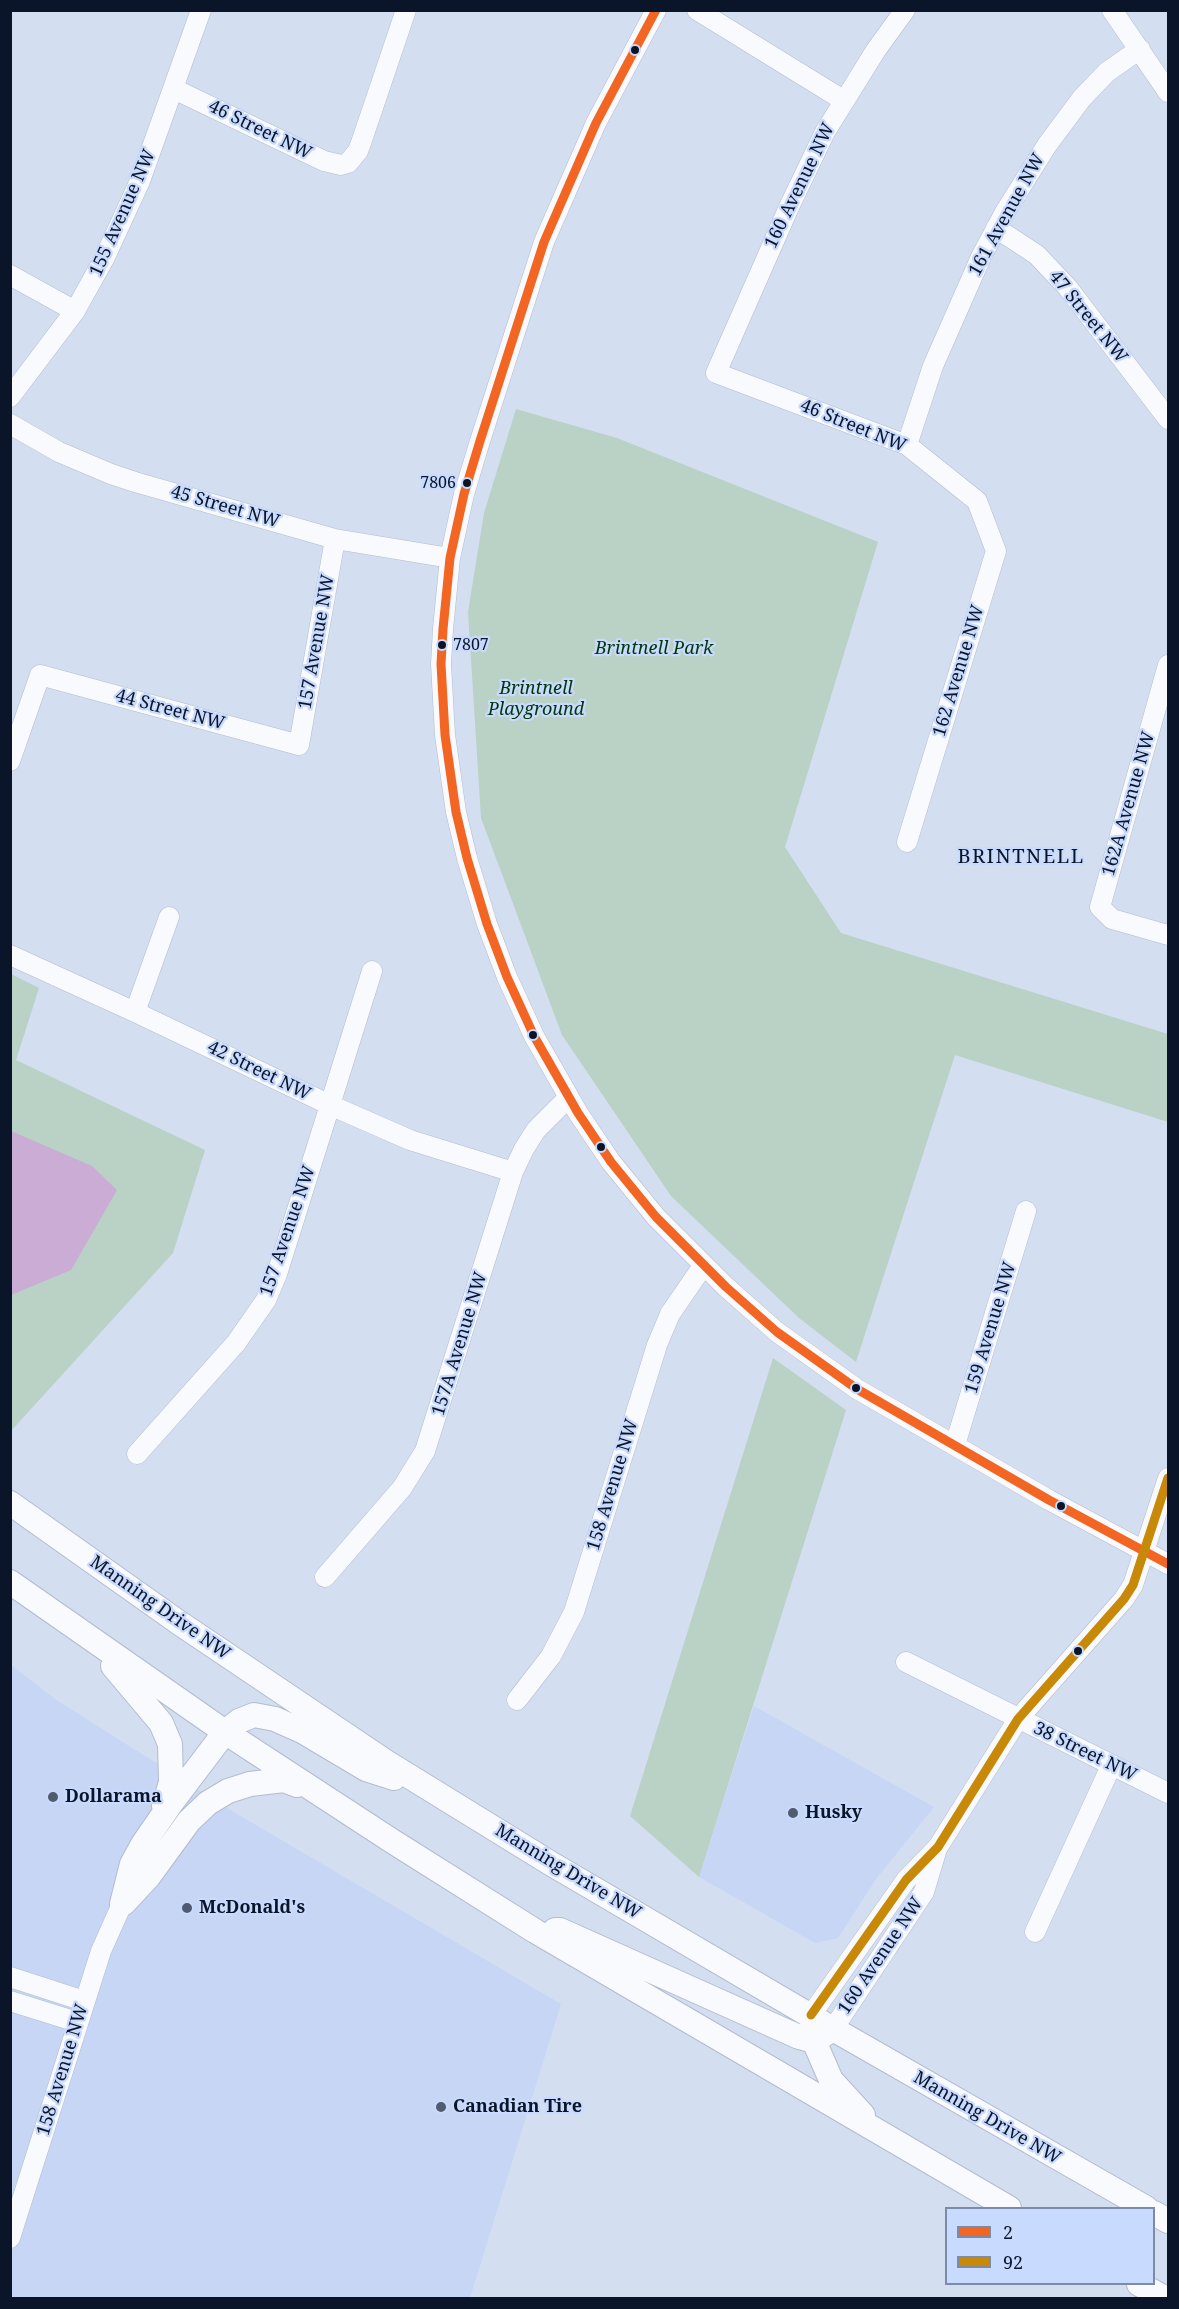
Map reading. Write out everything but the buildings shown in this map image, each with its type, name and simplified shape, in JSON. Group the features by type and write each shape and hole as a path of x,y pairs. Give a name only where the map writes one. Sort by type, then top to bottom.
{"main road":[{"name":"Manning Drive NW","path":"10,1503 178,1622 386,1762 550,1863 811,2015"},
{"path":"10,1582 87,1638 225,1732 535,1931 1007,2207"},
{"path":"87,1638 156,1716 170,1744 171,1782 159,1821"},
{"path":"122,1904 132,1864 159,1821 225,1732 239,1720 254,1715 276,1719 302,1731 366,1769 431,1790"},
{"path":"122,1904 149,1876 189,1821 208,1803 228,1791 265,1781 285,1780 314,1791"},
{"name":"Manning Drive NW","path":"535,1931 560,1929 777,2027 824,2035 1144,2207"},
{"path":"811,2015 824,2035 831,2080 879,2133"},
{"path":"1142,2285 1165,2298"}],"street":[{"name":"155 Avenue NW","path":"10,397 75,311 104,259 124,218 174,89 201,10"},
{"name":"46 Street NW","path":"174,89 333,165 348,163 358,151 406,10"},
{"path":"656,10 596,123 544,242 480,441 450,558 442,629 442,698 449,770 467,858 487,924 507,977 534,1036 569,1097 634,1191 704,1266 756,1314 813,1359 857,1389 1168,1564"},
{"path":"697,10 843,100"},
{"name":"160 Avenue NW","path":"716,373 789,207 825,132 843,100 905,10"},
{"path":"1112,10 1168,92"},
{"name":"161 Avenue NW","path":"907,445 933,366 996,228 1047,145 1082,98 1107,72 1140,49"},
{"name":"47 Street NW","path":"996,228 1037,255 1068,288 1168,419"},
{"path":"10,275 75,311"},
{"name":"46 Street NW","path":"716,373 907,445 977,501"},
{"name":"45 Street NW","path":"10,424 59,452 111,474 335,539 450,558"},
{"name":"162 Avenue NW","path":"907,842 996,551 977,501"},
{"name":"157 Avenue NW","path":"299,745 335,539"},
{"name":"162A Avenue NW","path":"1168,666 1101,907 1112,919 1168,935"},
{"name":"44 Street NW","path":"10,761 40,675 299,745"},
{"path":"135,1012 169,917"},
{"name":"42 Street NW","path":"10,956 410,1140 513,1172"},
{"name":"157 Avenue NW","path":"137,1454 236,1343 266,1300 277,1274 372,971"},
{"name":"157A Avenue NW","path":"325,1577 402,1488 425,1451 513,1172 536,1130 569,1097"},
{"name":"159 Avenue NW","path":"955,1445 1026,1211"},
{"name":"158 Avenue NW","path":"517,1700 551,1656 574,1612 651,1360 670,1314 704,1266"},
{"name":"160 Avenue NW","path":"811,2015 906,1880 938,1846 1018,1719 1124,1599 1136,1579 1168,1478"},
{"name":"38 Street NW","path":"906,1662 1168,1793"},
{"path":"1035,1932 1111,1766"},
{"name":"160 Avenue NW","path":"824,2035 924,1892 938,1846"},
{"name":"158 Avenue NW","path":"10,2238 84,2001 101,1951 122,1904"},
{"path":"10,1977 84,2001"},
{"path":"10,2001 77,2022"}],"shaded area":[{"path":"11,1131 92,1166 117,1190 71,1270 11,1295"},
{"path":"10,1664 55,1699 232,1811 561,2004 470,2298 11,2298"},
{"path":"754,1706 934,1807 876,1879 838,1938 815,1943 699,1877"}],"green space":[{"name":"Brintnell Park","path":"516,409 617,438 878,542 785,847 841,933 1168,1034 1168,1122 955,1055 856,1362 799,1318 671,1196 562,1035 481,818 468,612 484,513"},
{"path":"11,974 39,988 16,1060 205,1150 173,1253 11,1431"},
{"path":"773,1358 846,1410 699,1877 630,1816"}],"transit line":[{"name":"2","path":"656,10 596,123 544,242 464,494 450,558 441,664 445,735 456,812 487,924 507,977 534,1036 578,1113 611,1162 656,1217 726,1287 777,1332 857,1389 1049,1500 1168,1564"},
{"name":"92","path":"811,2015 906,1880 938,1847 1018,1719 1124,1599 1133,1585 1168,1478"}],"place":[{"name":"7806","path":"467,483"},
{"name":"7807","path":"442,645"},
{"name":"Dollarama","path":"53,1797"},
{"name":"Husky","path":"793,1813"},
{"name":"McDonald's","path":"187,1908"},
{"name":"Canadian Tire","path":"441,2107"}],"district":[{"name":"BRINTNELL","path":"1021,857"}],"park label":[{"name":"Brintnell Playground","path":"536,699"}]}
